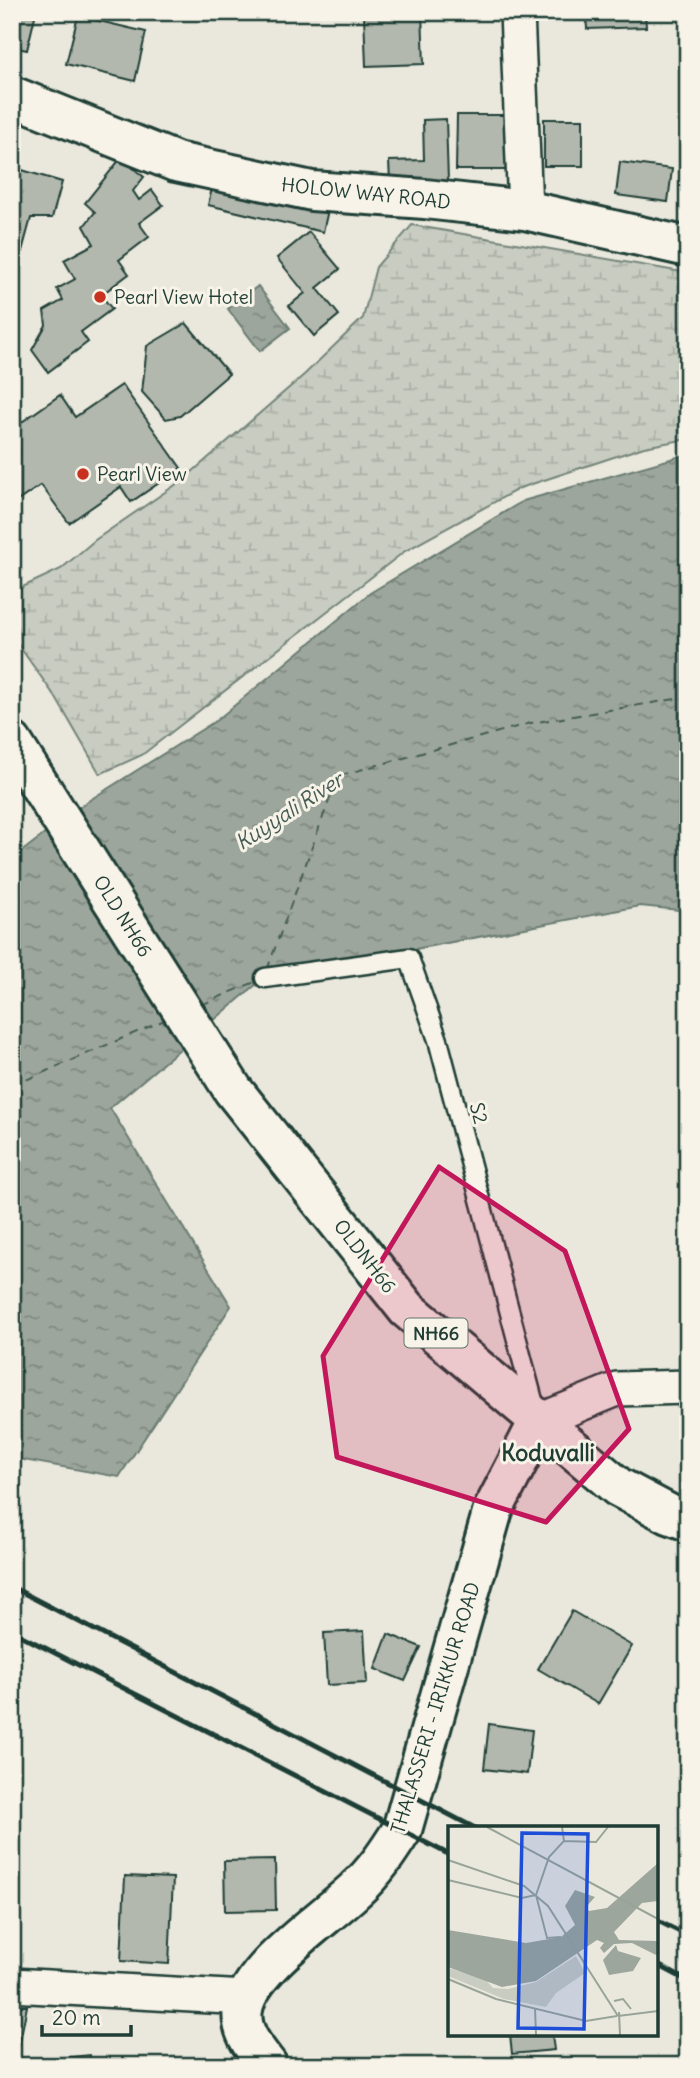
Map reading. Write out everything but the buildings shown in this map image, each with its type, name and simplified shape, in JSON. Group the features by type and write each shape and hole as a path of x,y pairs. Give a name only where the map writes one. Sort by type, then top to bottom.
{"main road":[{"name":"HOLOW WAY ROAD","path":"12,96 176,162 312,191 525,210 688,247"},
{"name":"OLD NH66","path":"12,742 233,1090"},
{"name":"OLDNH66","path":"233,1090 407,1308 618,1486 669,1514 688,1521"},
{"name":"THALASSERI - IRIKKUR ROAD","path":"246,1998 259,1975 366,1879 383,1860 402,1830 493,1510 539,1421"},
{"path":"246,1998 242,2023 247,2038 268,2066"}],"street":[{"path":"517,12 525,210"},
{"path":"539,1421 617,1389 688,1387"},
{"path":"12,1985 246,1998"}],"lane":[{"name":"S2","path":"265,978 409,958 438,1040 539,1421"}],"highlighted area":[{"path":"439,1167 565,1251 629,1429 546,1522 337,1457 323,1356"}],"green space":[{"path":"412,225 688,273 688,439 644,447 520,488 405,551 142,755 100,774 56,698 12,636 12,592 61,569 95,540 184,479 305,374 363,318 376,267"}],"water":[{"path":"258,286 290,328 260,351 228,309"},
{"name":"Kuyyali River","path":"688,454 688,911 640,906 264,978 110,1108 231,1306 119,1477 12,1458 12,859 85,803 217,720 370,593 523,501"}],"ferry route":[{"path":"267,970 338,776 531,723 688,697"},
{"path":"201,1005 257,981"},
{"path":"12,1086 167,1019"}],"railway":[{"path":"12,1587 471,1826"},
{"path":"12,1631 448,1854"},
{"path":"658,1921 688,1936"},
{"path":"658,1965 688,1981"}],"place":[{"name":"Pearl View Hotel","path":"100,297"},
{"name":"Pearl View","path":"83,474"}],"district":[{"name":"Koduvalli","path":"548,1452"}]}
